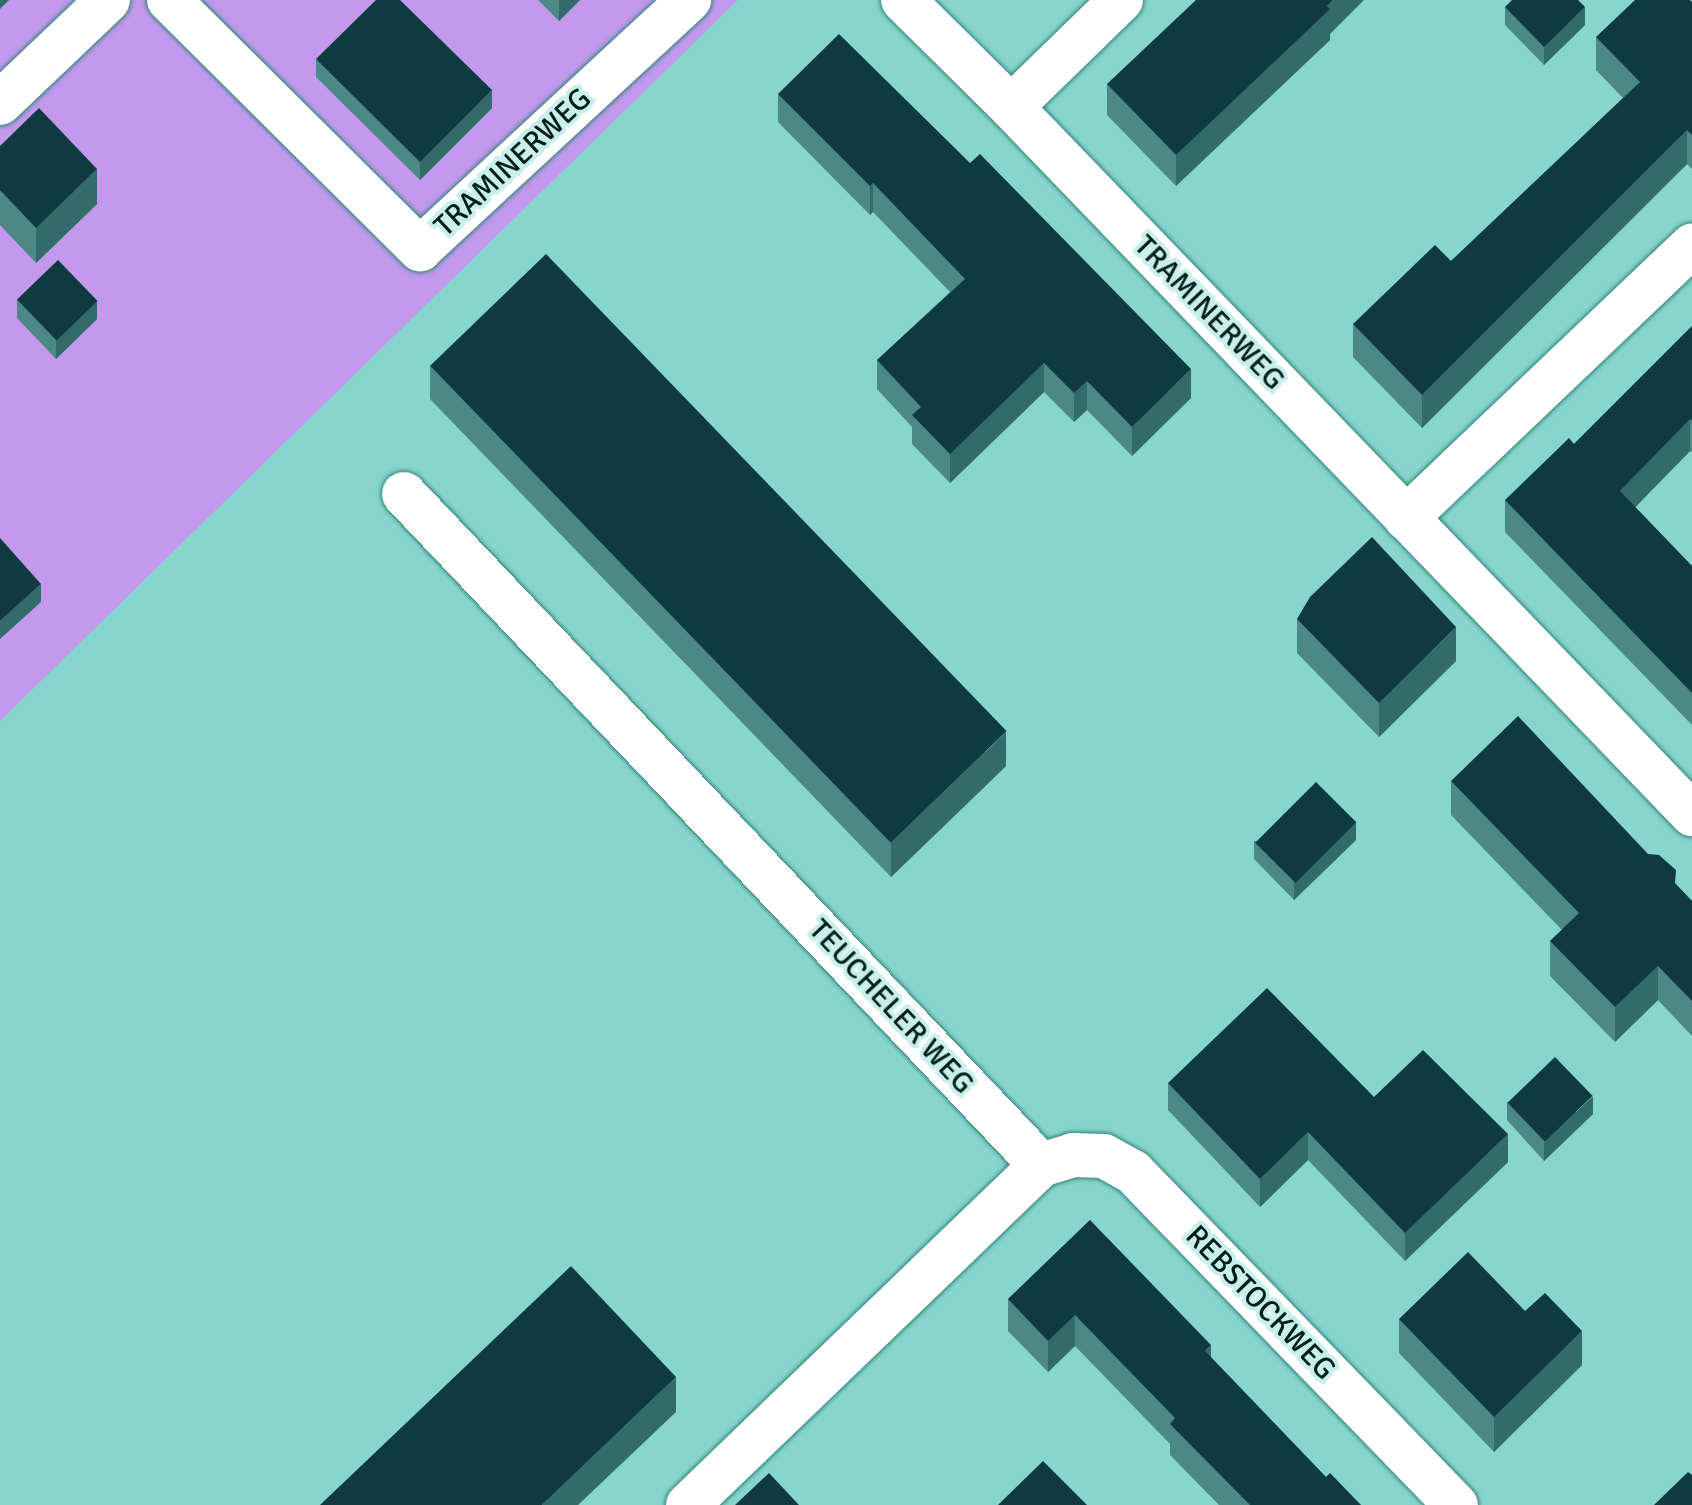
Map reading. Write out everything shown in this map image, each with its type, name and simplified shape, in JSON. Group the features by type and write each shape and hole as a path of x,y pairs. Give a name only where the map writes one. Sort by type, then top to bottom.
{"street":[{"path":"0,103 108,0"},
{"name":"TRAMINERWEG","path":"169,0 420,249 689,0"},
{"name":"TRAMINERWEG","path":"903,0 1011,107 1692,814"},
{"path":"1011,107 1121,0"},
{"path":"1406,518 1692,246"},
{"name":"TEUCHELER WEG","path":"404,494 1041,1165"},
{"name":"REBSTOCKWEG","path":"1041,1165 1073,1155 1104,1156 1133,1172 1456,1505"},
{"path":"688,1505 1041,1165"}],"shaded area":[{"path":"0,0 738,0 0,721"}],"building":[{"path":"376,0 400,0 492,90 420,162 316,59"},
{"path":"1196,0 1333,0 1327,6 1330,9 1176,155 1107,84"},
{"path":"1512,0 1578,0 1585,7 1544,47 1505,7"},
{"path":"1635,0 1692,2 1692,135 1687,130 1422,395 1353,324 1435,245 1451,261 1640,82 1596,37"},
{"path":"839,34 970,163 980,154 1191,369 1132,427 1087,381 1074,393 1044,363 950,454 912,415 921,407 877,360 965,279 873,183 870,186 778,94"},
{"path":"39,108 97,169 36,228 0,190 0,146"},
{"path":"546,254 1007,731 891,843 430,366"},
{"path":"58,260 98,301 57,341 17,300"},
{"path":"1692,326 1692,421 1690,419 1620,491 1692,566 1692,693 1505,500 1569,438 1574,444"},
{"path":"1372,537 1456,627 1379,703 1297,619 1310,597"},
{"path":"0,538 41,584 0,621"},
{"path":"1518,716 1648,854 1659,855 1676,870 1675,883 1692,901 1692,1001 1658,966 1615,1007 1550,941 1579,913 1451,781"},
{"path":"1316,782 1356,822 1295,883 1255,843"},
{"path":"1267,988 1374,1097 1423,1050 1508,1134 1405,1233 1308,1132 1260,1179 1168,1083"},
{"path":"1555,1057 1593,1096 1545,1142 1508,1103"},
{"path":"1090,1220 1211,1345 1205,1351 1326,1477 1330,1473 1361,1505 1250,1505 1170,1424 1175,1418 1075,1315 1048,1341 1008,1299"},
{"path":"1468,1252 1525,1311 1545,1293 1582,1331 1494,1417 1399,1319"},
{"path":"571,1266 676,1377 542,1505 320,1505"},
{"path":"1043,1461 1087,1505 998,1505"},
{"path":"1688,1472 1692,1475 1692,1505 1654,1505"},
{"path":"769,1473 799,1505 735,1505"}]}
